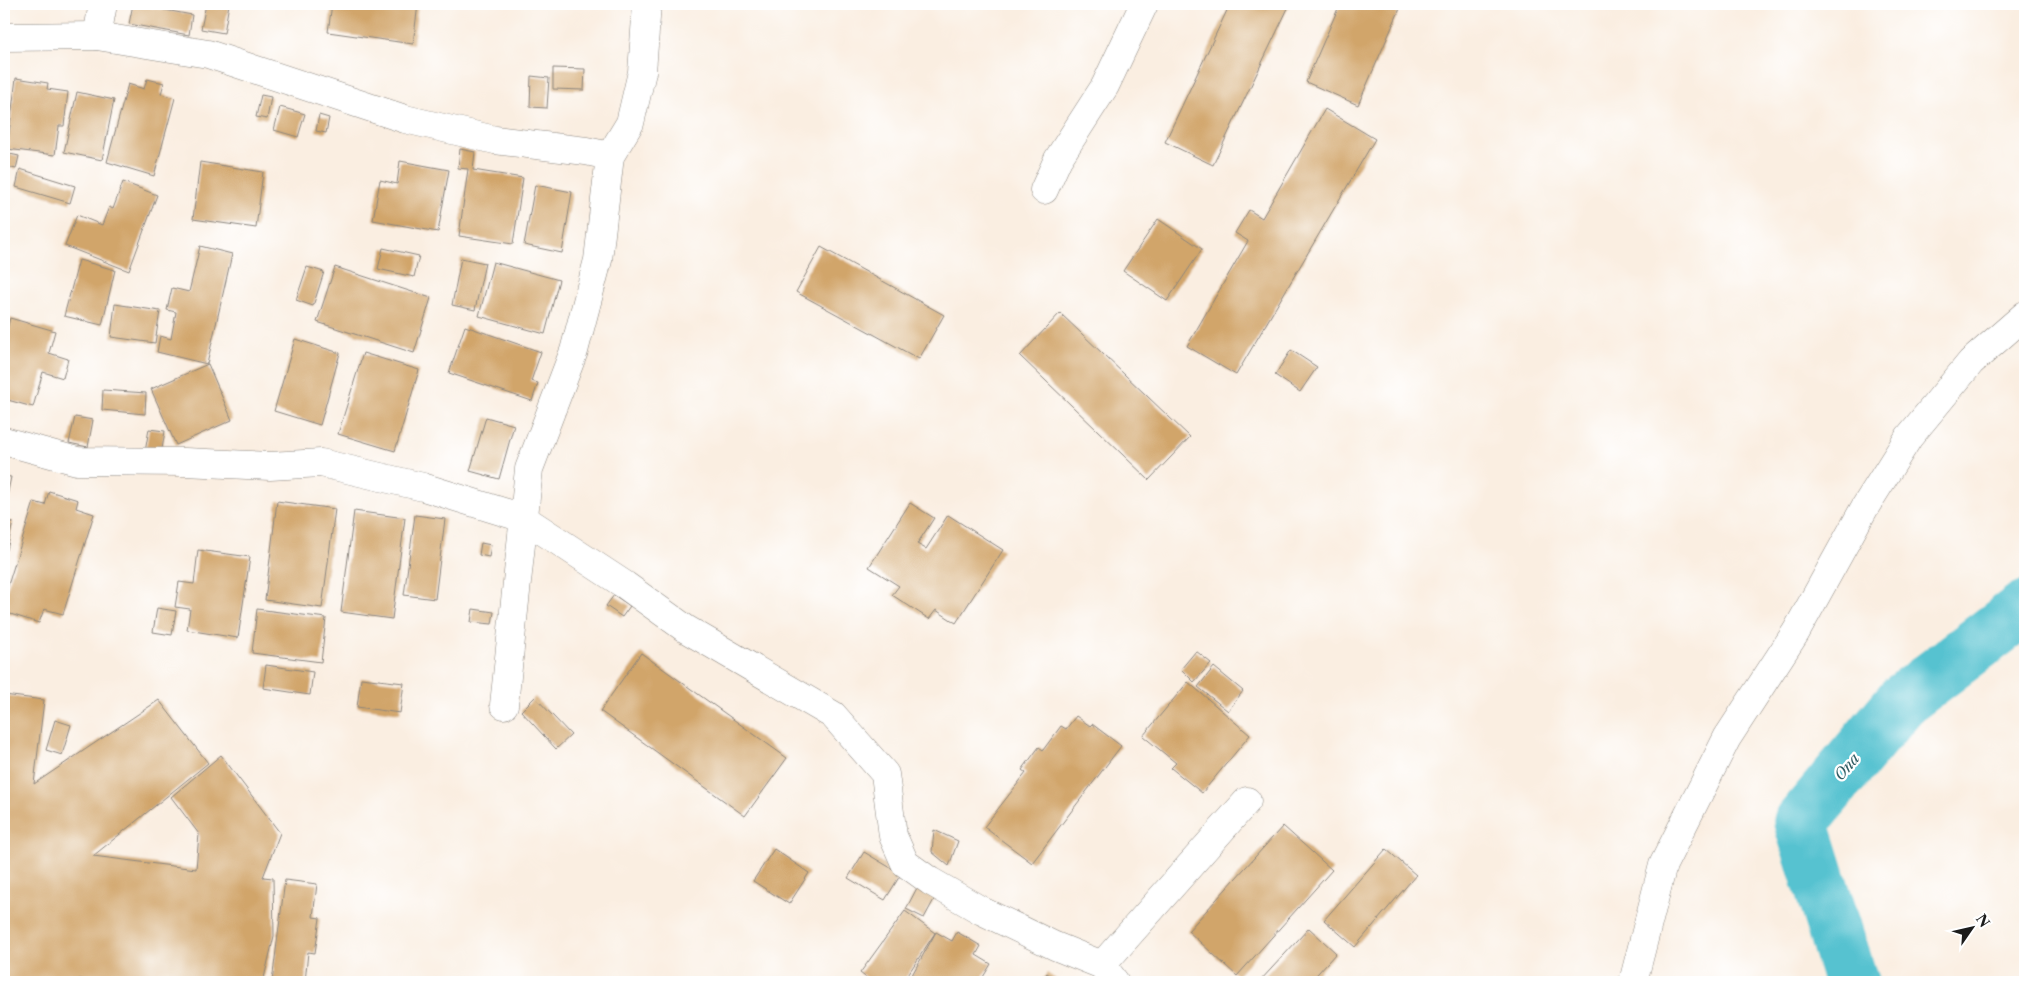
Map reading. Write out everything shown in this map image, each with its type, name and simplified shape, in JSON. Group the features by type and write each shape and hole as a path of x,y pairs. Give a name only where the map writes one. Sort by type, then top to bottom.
{"street":[{"path":"97,36 103,4"},
{"path":"504,705 529,469 574,351 598,260 610,156 630,123 642,72 647,4"},
{"path":"1044,190 1058,159 1105,86 1144,4"},
{"path":"4,37 97,36 208,54 405,119 495,140 586,151 610,156"},
{"path":"1633,982 1663,865 1727,738 1796,632 1865,507 1909,437 1971,362 2025,315"},
{"path":"4,441 77,462 185,462 270,466 321,464 423,487 523,518 686,629 833,715 884,774 893,836 905,863 930,881 982,911 1108,974 1247,801"}],"building":[{"path":"133,4 192,15 189,35 129,24"},
{"path":"206,4 229,4 224,33 201,29"},
{"path":"332,4 418,4 413,44 328,32"},
{"path":"1230,4 1290,4 1213,165 1165,142"},
{"path":"1340,4 1402,4 1358,105 1306,82"},
{"path":"553,68 585,69 584,90 553,89"},
{"path":"531,76 549,78 547,108 530,107"},
{"path":"16,78 48,83 47,89 68,92 64,126 59,126 55,155 7,149"},
{"path":"147,79 164,83 161,94 175,98 154,176 107,162 128,84 144,89"},
{"path":"77,92 114,100 102,160 64,152"},
{"path":"261,95 271,97 267,119 256,117"},
{"path":"280,107 305,114 298,137 274,130"},
{"path":"1325,109 1375,139 1236,375 1187,346 1248,241 1235,233 1249,210 1262,218"},
{"path":"319,115 329,118 326,133 316,131"},
{"path":"460,149 475,152 473,170 523,178 513,244 459,236 468,169 458,168"},
{"path":"10,154 19,156 16,169 7,167"},
{"path":"400,161 449,170 438,232 373,220 380,180 397,184"},
{"path":"200,162 263,172 256,228 193,219"},
{"path":"20,169 75,186 70,203 16,187"},
{"path":"123,182 157,195 129,271 65,246 77,215 102,225 109,207 113,209"},
{"path":"535,185 572,192 562,253 524,245"},
{"path":"1158,219 1202,249 1167,301 1123,271"},
{"path":"200,246 232,254 207,364 157,352 160,336 171,339 176,312 167,310 172,288 189,292"},
{"path":"821,247 944,315 919,359 796,292"},
{"path":"383,248 419,256 414,277 378,269"},
{"path":"461,258 485,263 475,310 452,305"},
{"path":"79,260 115,270 102,325 64,316"},
{"path":"493,262 559,280 545,334 479,316"},
{"path":"307,267 324,272 313,306 296,300"},
{"path":"335,267 431,298 414,353 317,322"},
{"path":"115,304 160,311 155,343 111,337"},
{"path":"1060,313 1190,437 1149,480 1020,356"},
{"path":"10,318 55,331 49,353 68,359 63,378 43,372 33,407 4,399 4,340"},
{"path":"465,326 541,352 531,381 538,383 532,401 449,373"},
{"path":"295,339 340,353 320,425 274,411"},
{"path":"1291,350 1317,367 1300,392 1275,375"},
{"path":"363,353 419,370 395,451 338,434"},
{"path":"208,364 232,420 176,445 151,389"},
{"path":"103,390 146,393 145,414 102,410"},
{"path":"75,417 93,420 88,447 69,443"},
{"path":"486,417 514,425 499,479 470,471"},
{"path":"149,429 165,431 161,455 145,452"},
{"path":"4,476 11,477 5,506 4,506"},
{"path":"49,491 78,500 76,508 94,514 63,614 44,609 39,623 4,612 4,598 34,502 45,505"},
{"path":"277,501 335,509 322,608 265,600"},
{"path":"910,503 934,518 917,544 926,549 948,515 1003,550 956,623 936,610 929,619 892,595 899,586 869,567"},
{"path":"354,511 405,518 392,619 341,612"},
{"path":"415,515 445,519 435,599 404,595"},
{"path":"4,520 13,522 7,550 4,549"},
{"path":"481,543 491,545 489,557 479,555"},
{"path":"198,550 250,557 238,638 187,630 190,609 175,607 179,582 194,584"},
{"path":"614,595 630,606 622,617 606,606"},
{"path":"157,608 176,611 172,635 153,632"},
{"path":"257,609 326,618 321,662 252,653"},
{"path":"473,609 494,612 492,624 471,622"},
{"path":"1196,651 1211,663 1194,682 1181,669"},
{"path":"641,653 787,758 745,816 600,711"},
{"path":"266,665 313,672 310,695 263,688"},
{"path":"1214,667 1243,691 1228,711 1198,687"},
{"path":"361,678 404,683 400,713 357,707"},
{"path":"1188,682 1250,735 1202,793 1171,768 1176,763 1143,736"},
{"path":"4,695 44,700 34,784 159,700 208,763 93,856 196,869 199,834 171,797 221,755 280,833 263,877 273,878 274,936 263,982 108,982 79,979 82,982 4,982"},
{"path":"535,697 571,735 556,749 521,711"},
{"path":"1076,716 1090,726 1092,724 1121,746 1032,863 984,827 1026,773 1022,770 1039,747 1043,750 1061,726 1066,729"},
{"path":"55,720 71,725 62,755 46,750"},
{"path":"1283,826 1332,870 1237,976 1188,931"},
{"path":"934,830 958,841 949,866 932,852"},
{"path":"774,849 809,873 789,904 753,881"},
{"path":"1386,849 1416,875 1355,947 1324,920"},
{"path":"864,852 901,874 885,900 848,878"},
{"path":"285,880 317,884 313,917 320,918 315,953 308,952 305,982 272,982"},
{"path":"918,886 936,896 924,918 906,909"},
{"path":"905,911 935,933 903,982 872,982 860,973"},
{"path":"1309,928 1336,953 1310,982 1259,982"},
{"path":"936,932 952,941 957,932 981,946 976,955 991,964 980,982 908,982"},
{"path":"1047,973 1060,982 1040,982"}],"waterway":[{"name":"Ona","path":"1851,982 1801,822 1902,701 2025,608"}]}
